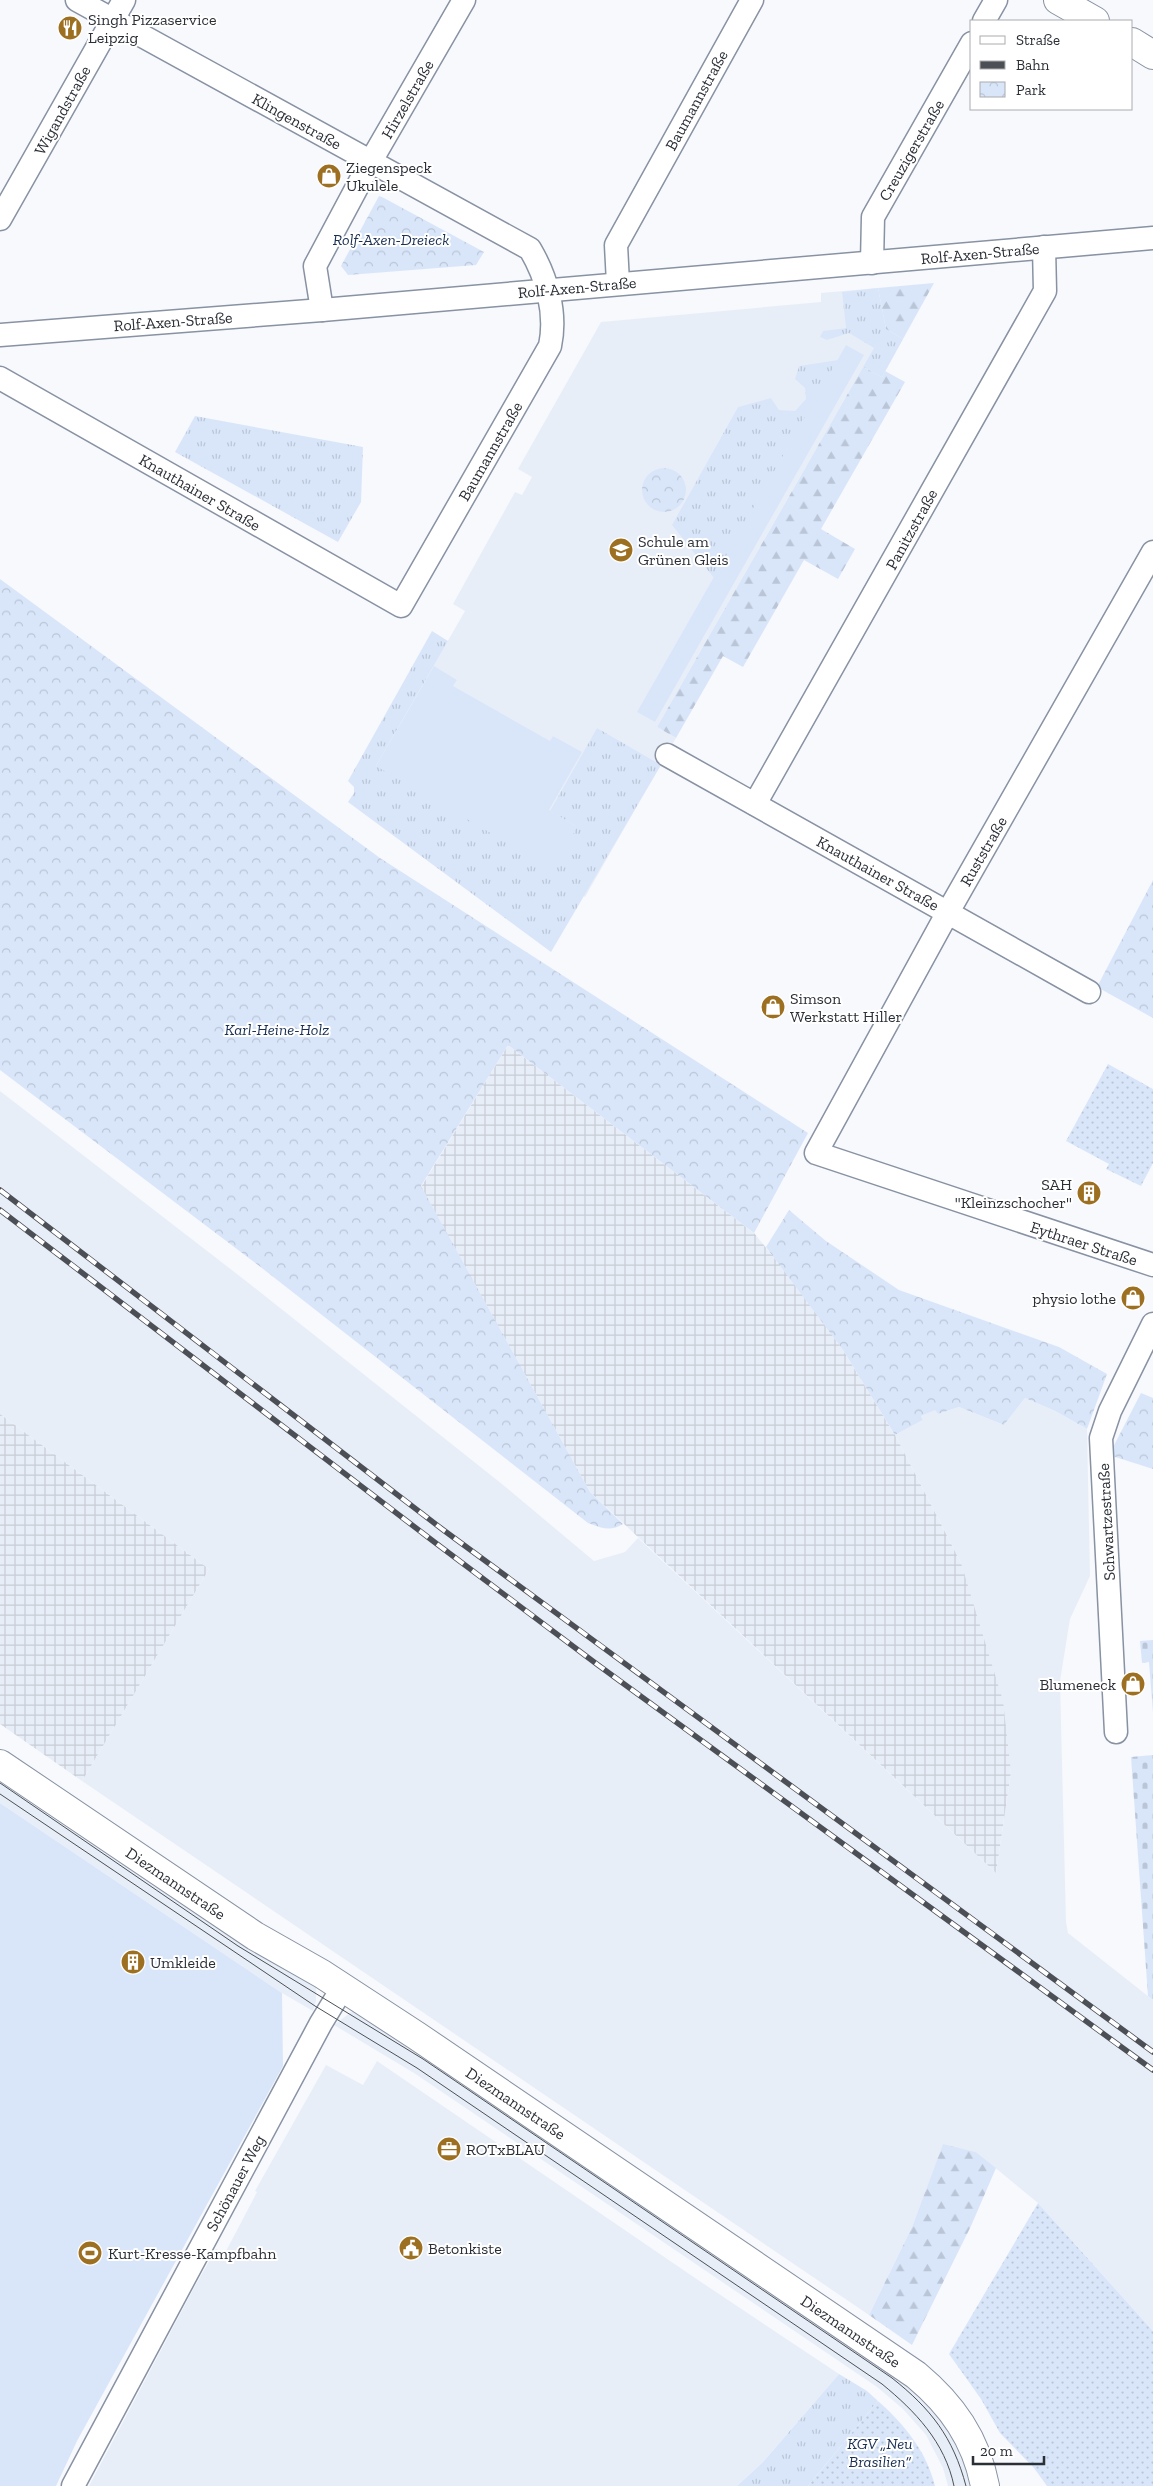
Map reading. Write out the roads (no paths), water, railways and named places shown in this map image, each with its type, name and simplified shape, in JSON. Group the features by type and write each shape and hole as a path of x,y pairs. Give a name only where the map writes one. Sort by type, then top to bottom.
{"street":[{"name":"Klingenstraße","path":"77,0 530,249 548,290"},
{"name":"Wigandstraße","path":"0,219 124,0"},
{"name":"Hirzelstraße","path":"322,310 315,266 371,161 464,0"},
{"name":"Baumannstraße","path":"618,284 616,245 752,0"},
{"path":"985,20 996,0"},
{"path":"1058,0 1093,20"},
{"path":"1133,43 1153,54"},
{"name":"Creuzigerstraße","path":"872,263 873,217 970,47"},
{"name":"Rolf-Axen-Straße","path":"0,335 322,310 1153,238"},
{"name":"Panitzstraße","path":"755,804 1045,291 1044,247"},
{"name":"Baumannstraße","path":"401,606 550,346 553,330 548,290"},
{"name":"Knauthainer Straße","path":"0,378 401,606"},
{"name":"Ruststraße","path":"816,1153 948,912 1153,552"},
{"name":"Knauthainer Straße","path":"667,755 1089,992"},
{"name":"Eythraer Straße","path":"816,1153 1153,1265"},
{"name":"Schwartzestraße","path":"1116,1732 1101,1438 1110,1411 1153,1324"},
{"name":"Diezmannstraße","path":"0,1764 263,1941 343,1987 916,2375 936,2392 959,2419 976,2452 985,2486"},
{"name":"Schönauer Weg","path":"73,2486 321,2022 343,1987"}],"tram line":[{"path":"0,1783 238,1946 423,2059 892,2378 918,2401 939,2425 954,2453 966,2486"},
{"path":"0,1794 315,2006 417,2068 882,2384 906,2405 927,2429 944,2455 954,2486"}],"railway":[{"path":"0,1190 442,1529 1153,2052"},
{"path":"0,1210 598,1665 1153,2070"}],"place":[{"name":"Singh Pizzaservice Leipzig","path":"70,28"},
{"name":"Ziegenspeck Ukulele","path":"329,176"},
{"name":"Schule am Grünen Gleis","path":"621,550"},
{"name":"Simson Werkstatt Hiller","path":"773,1007"},
{"name":"SAH \"Kleinzschocher\"","path":"1089,1193"},
{"name":"physio lothe","path":"1133,1298"},
{"name":"Blumeneck","path":"1133,1684"},
{"name":"Umkleide","path":"133,1962"},
{"name":"ROTxBLAU","path":"449,2149"},
{"name":"Betonkiste","path":"411,2248"},
{"name":"Kurt-Kresse-Kampfbahn","path":"90,2253"}],"park label":[{"name":"Rolf-Axen-Dreieck","path":"391,239"},
{"name":"Karl-Heine-Holz","path":"277,1029"},
{"name":"KGV „Neu Brasilien“","path":"880,2452"}]}
